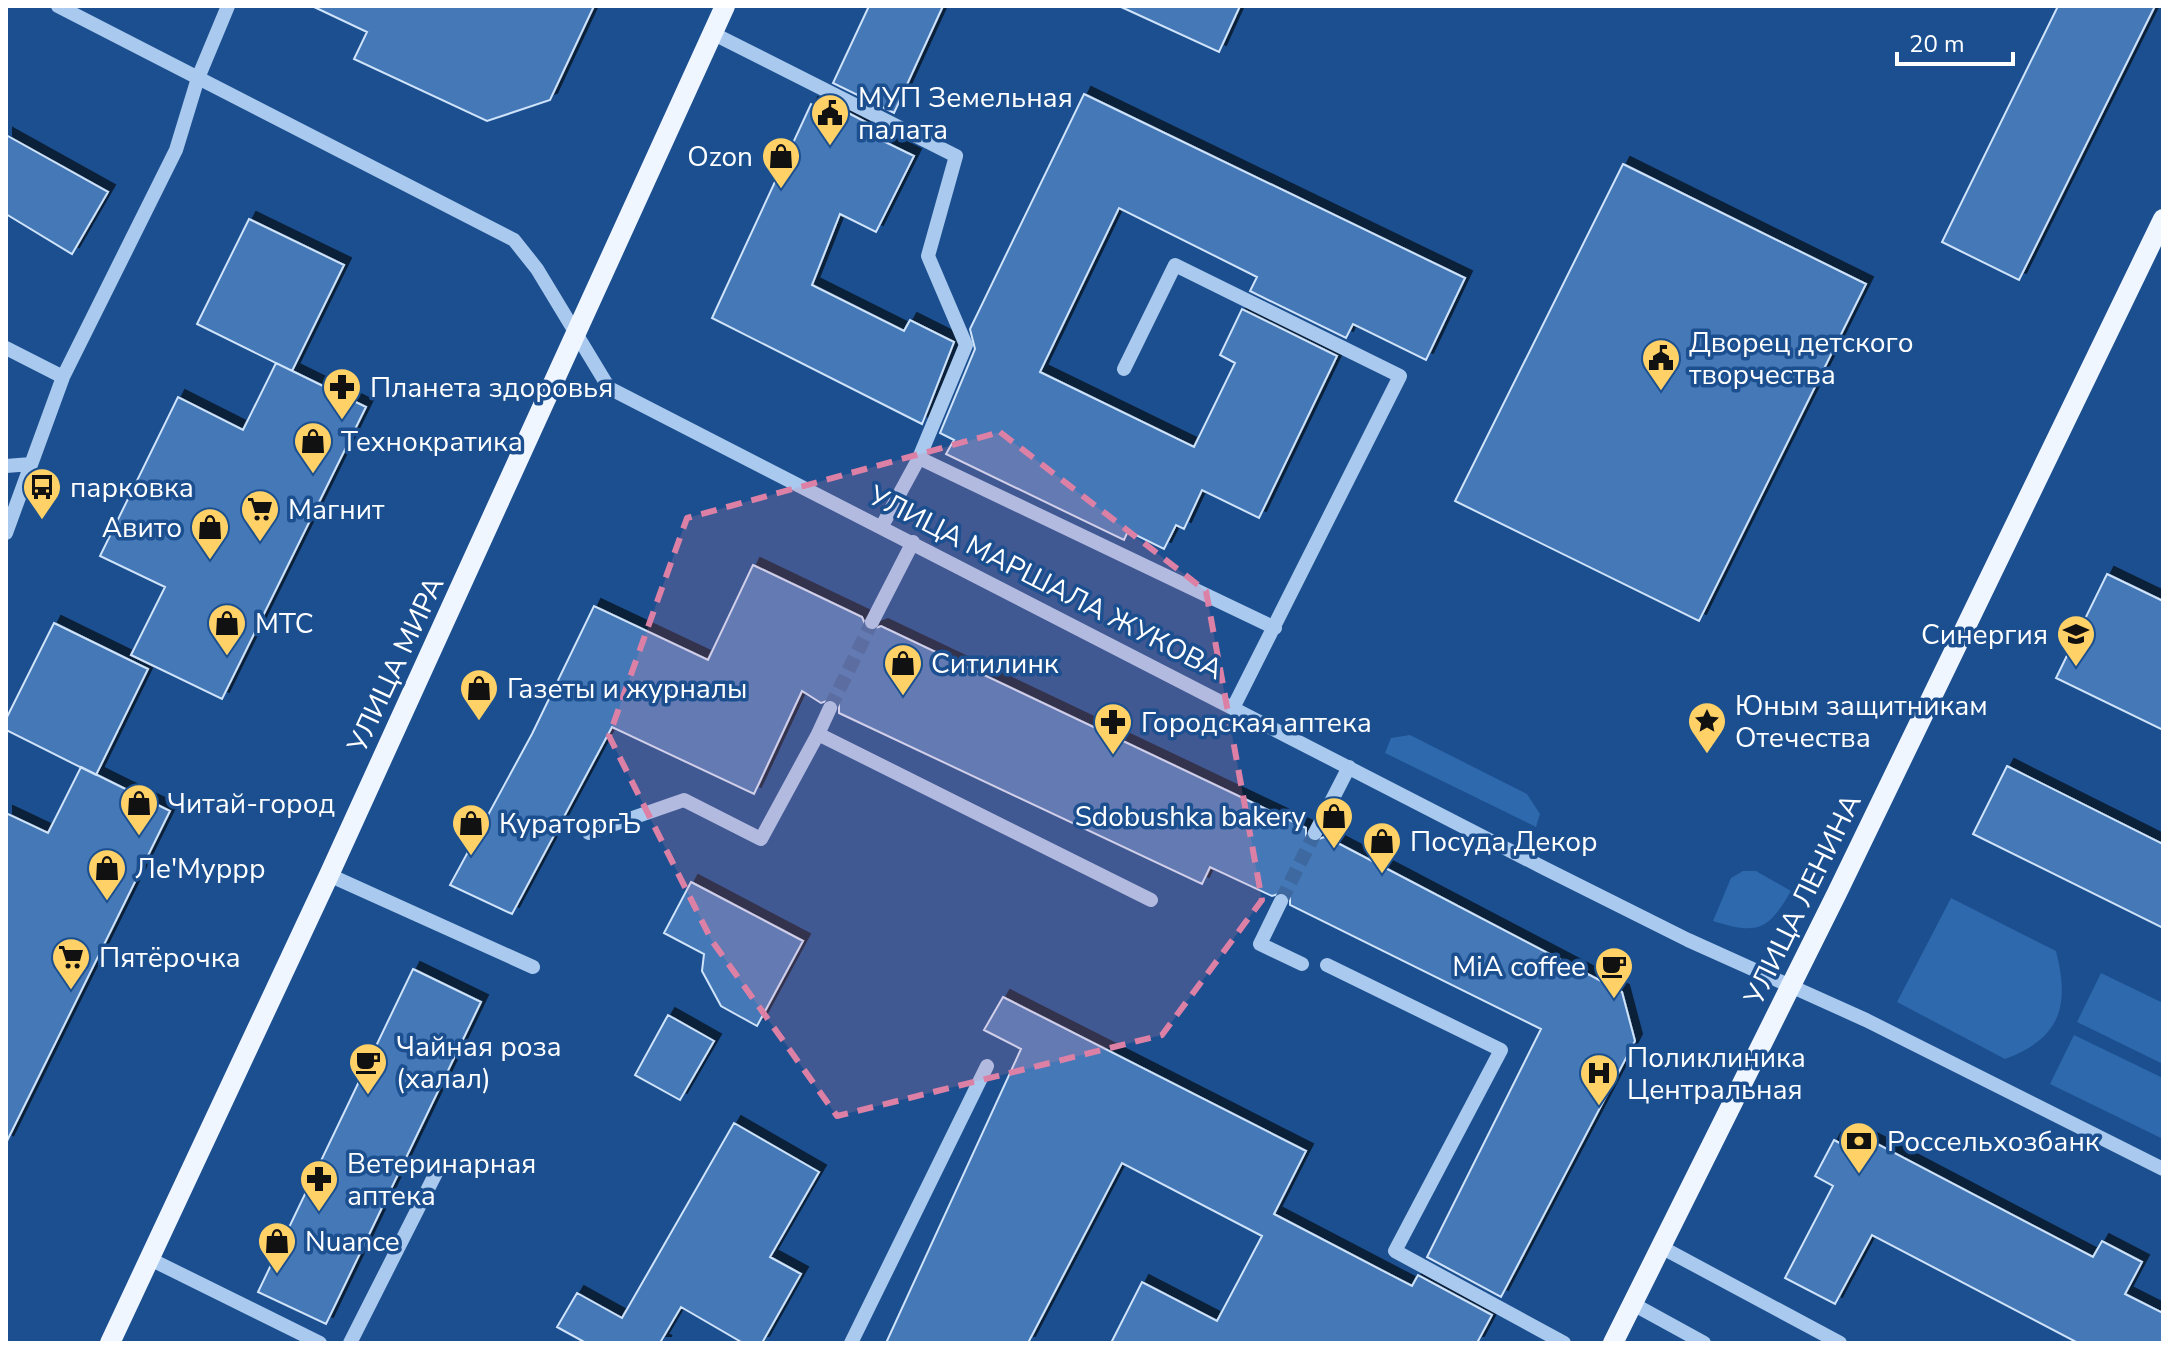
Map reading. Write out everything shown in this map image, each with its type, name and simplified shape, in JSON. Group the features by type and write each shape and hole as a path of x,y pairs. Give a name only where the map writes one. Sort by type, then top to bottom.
{"main road":[{"name":"УЛИЦА МИРА","path":"110,1343 329,875 725,6"},
{"name":"УЛИЦА ЛЕНИНА","path":"1613,1343 2163,219"}],"street":[{"name":"УЛИЦА МАРШАЛА ЖУКОВА","path":"58,6 514,240 537,269 609,388 1675,933 1866,1020 2163,1169"},
{"path":"6,533 63,377 176,150 198,78 228,6"},
{"path":"712,33 956,156 928,256 966,345 919,458 882,526"},
{"path":"1124,369 1175,265 1400,376 1233,708"},
{"path":"6,348 63,377"},
{"path":"919,458 1275,628"},
{"path":"6,466 31,464"},
{"path":"872,622 913,542"},
{"path":"589,833 684,800 761,839 830,708"},
{"path":"818,734 1151,900"},
{"path":"1315,833 1349,767"},
{"path":"329,875 533,967"},
{"path":"1281,901 1260,944 1302,964"},
{"path":"1327,965 1501,1050 1395,1251 1564,1343"},
{"path":"851,1343 987,1066"},
{"path":"350,1343 438,1169"},
{"path":"1661,1247 1840,1343"},
{"path":"150,1259 320,1343"},
{"path":"1633,1304 1704,1343"}],"highlighted area":[{"path":"1000,432 1206,591 1262,900 1162,1035 837,1116 712,941 609,736 687,518"}],"shaded area":[{"path":"1410,735 1527,794 1540,814 1536,827 1385,753 1391,738"},
{"path":"1743,871 1756,871 1791,891 1775,915 1760,926 1741,928 1713,921 1731,878"},
{"path":"1951,898 2056,951 2062,988 2057,1018 2039,1041 2005,1059 1897,1002"},
{"path":"2101,973 2163,1003 2163,1064 2077,1022"},
{"path":"2074,1035 2163,1078 2163,1139 2050,1084"}],"building":[{"path":"312,6 594,6 550,100 487,121 354,59 367,32"},
{"path":"869,6 943,6 894,113 833,83"},
{"path":"1119,6 1240,6 1219,52"},
{"path":"2058,6 2155,6 2019,280 1942,242"},
{"path":"1084,94 1465,278 1426,360 1353,324 1346,338 1250,291 1257,277 1119,208 1040,372 1194,447 1235,363 1220,355 1242,309 1337,356 1259,518 1202,490 1184,529 1176,525 1164,549 1128,531 1124,540 946,454 954,440 940,433 975,349 970,329"},
{"path":"825,101 885,132 881,140 914,156 876,232 840,214 812,285 904,331 910,320 954,342 922,424 712,318 811,104 821,109"},
{"path":"6,135 108,192 72,254 6,214"},
{"name":"Дворец детского творчества","path":"1623,164 1866,284 1699,621 1455,501"},
{"path":"249,219 344,265 292,371 197,324"},
{"path":"276,363 366,407 222,699 131,655 165,587 100,556 178,397 243,430"},
{"path":"753,565 862,617 868,631 881,626 1306,828 1306,838 1311,842 1324,837 1332,840 1622,992 1635,1041 1501,1297 1427,1257 1541,1029 1290,905 1290,896 1285,892 1272,896 1210,867 1202,884 839,713 839,703 833,699 821,703 802,691 754,794 612,727 512,914 450,885 532,734 594,606 708,660"},
{"path":"2107,574 2163,601 2163,730 2056,678"},
{"path":"54,623 148,669 96,775 6,730 6,719"},
{"path":"2007,766 2163,844 2163,928 1973,834"},
{"path":"81,767 170,811 6,1143 6,813 48,833"},
{"path":"691,882 803,941 757,1026 721,1006 702,971 704,954 664,933"},
{"path":"413,969 481,1002 326,1324 258,1292"},
{"path":"1003,997 1306,1151 1274,1214 1412,1286 1418,1275 1492,1315 1477,1343 1111,1343 1142,1282 1217,1321 1262,1236 1122,1163 1028,1343 886,1343 1021,1049 984,1030"},
{"path":"668,1015 714,1041 680,1100 635,1075"},
{"path":"734,1123 819,1172 770,1257 801,1274 762,1343 743,1343 681,1307 661,1341 665,1343 586,1343 557,1327 577,1293 622,1318"},
{"path":"1834,1140 1862,1155 1870,1140 2093,1257 2102,1241 2142,1262 2125,1294 2163,1313 2163,1343 2078,1343 1872,1235 1835,1304 1785,1278 1833,1186 1815,1176"}],"tunnel":[{"path":"830,708 872,622"},
{"path":"1281,901 1315,833"}],"place":[{"name":"МУП Земельная палата","path":"830,147"},
{"name":"Ozon","path":"781,190"},
{"name":"Дворец детского творчества","path":"1661,392"},
{"name":"Планета здоровья","path":"342,421"},
{"name":"Технократика","path":"313,475"},
{"name":"парковка","path":"42,521"},
{"name":"Магнит","path":"260,543"},
{"name":"Авито","path":"210,561"},
{"name":"МТС","path":"227,657"},
{"name":"Синергия","path":"2076,668"},
{"name":"Ситилинк","path":"903,697"},
{"name":"Газеты и журналы","path":"479,722"},
{"name":"Юным защитникам Отечества","path":"1707,755"},
{"name":"Городская аптека","path":"1113,756"},
{"name":"Читай-город","path":"139,837"},
{"name":"Sdobushka bakery","path":"1334,850"},
{"name":"КураторгЪ","path":"471,857"},
{"name":"Посуда Декор","path":"1382,875"},
{"name":"Ле'Муррр","path":"107,902"},
{"name":"Пятёрочка","path":"71,991"},
{"name":"MiA coffee","path":"1614,1000"},
{"name":"Чайная роза (халал)","path":"368,1096"},
{"name":"Поликлиника Центральная","path":"1599,1107"},
{"name":"Россельхозбанк","path":"1859,1175"},
{"name":"Ветеринарная аптека","path":"319,1213"},
{"name":"Nuance","path":"277,1275"}]}
